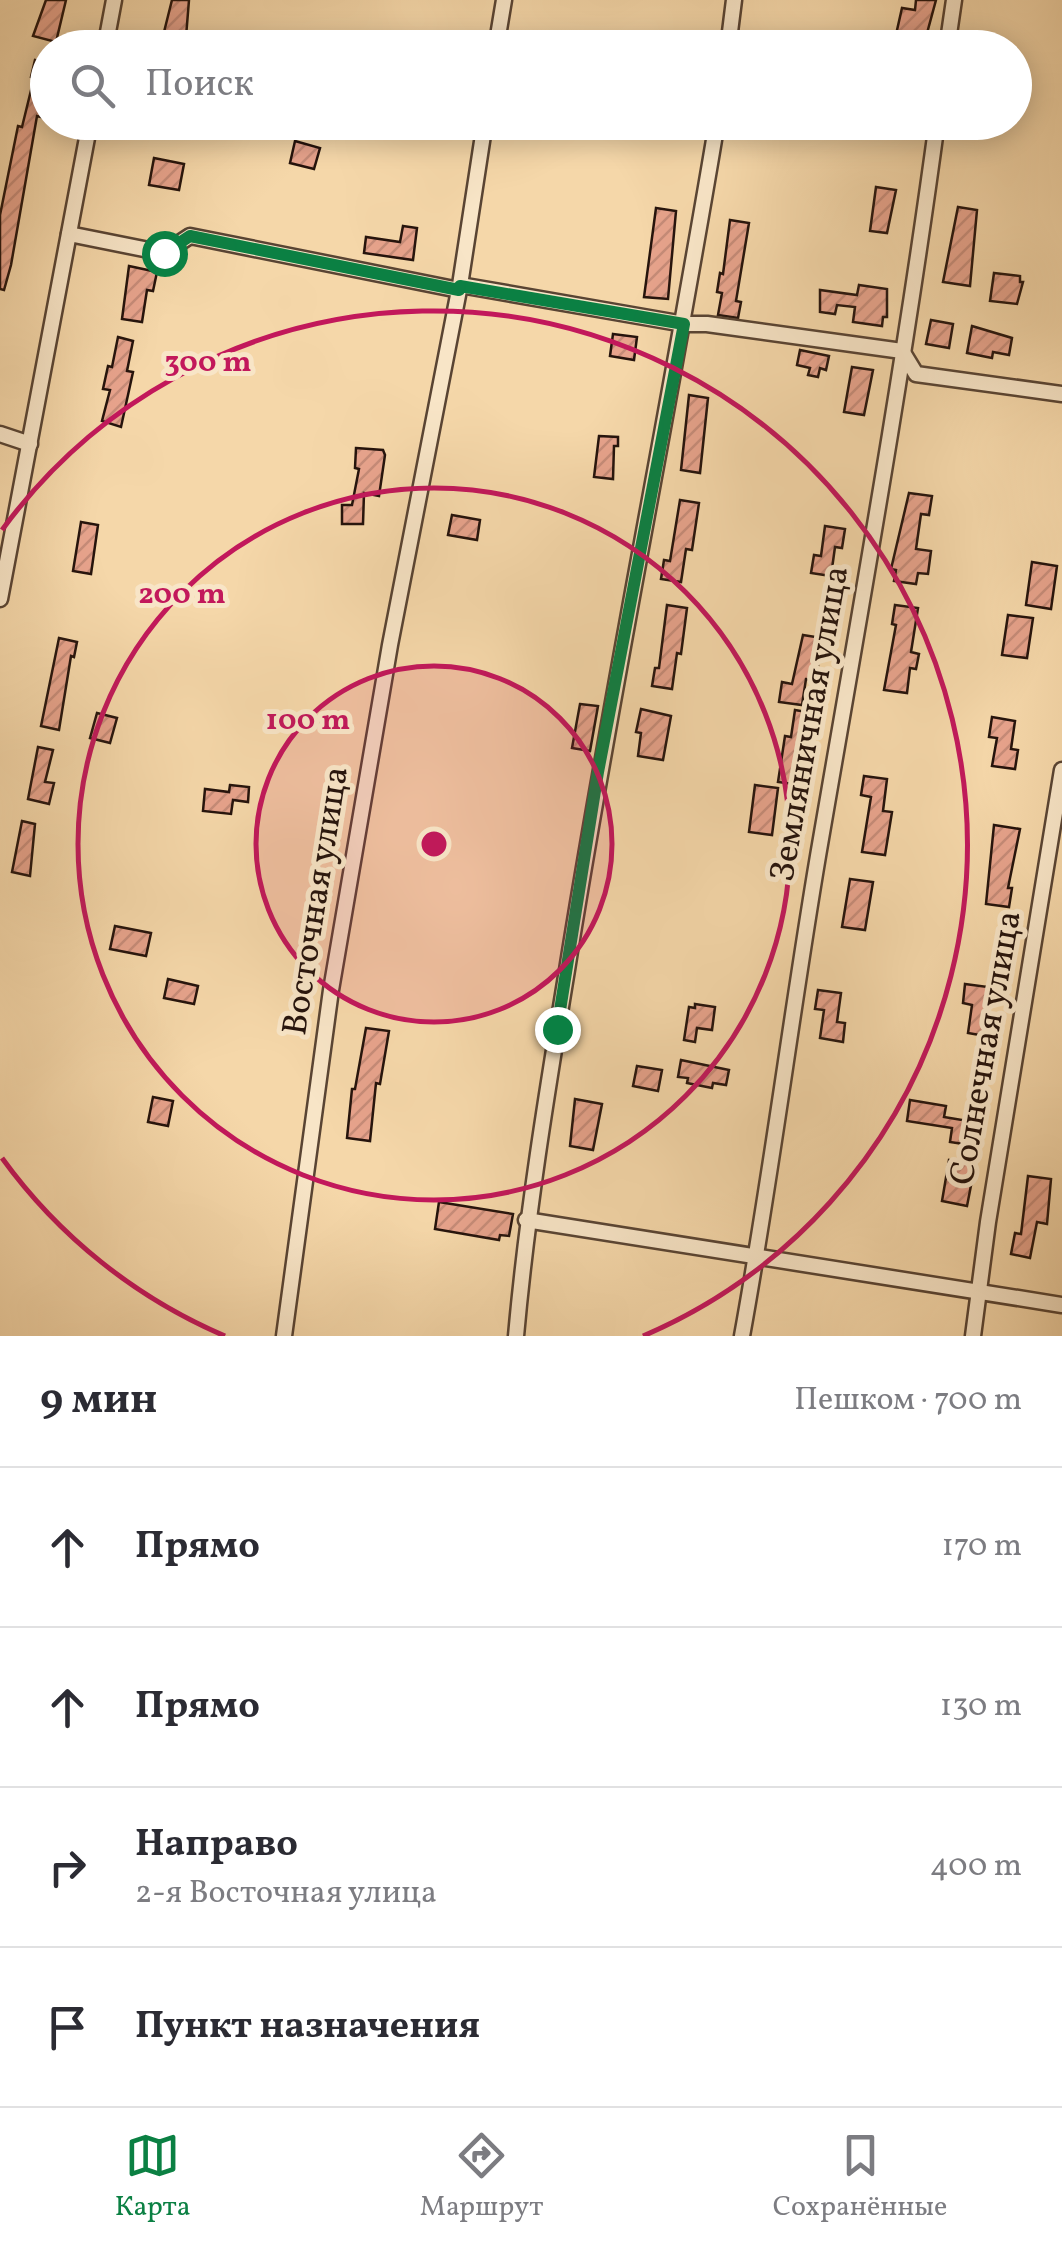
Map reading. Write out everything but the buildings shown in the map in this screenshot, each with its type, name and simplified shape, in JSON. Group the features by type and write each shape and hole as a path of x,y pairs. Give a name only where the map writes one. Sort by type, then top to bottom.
{"street":[{"path":"108,30 114,0"},
{"path":"499,30 504,0"},
{"path":"730,30 734,0"},
{"path":"950,30 954,0"},
{"path":"0,599 87,140"},
{"name":"Восточная улица","path":"284,1336 331,990 390,644 460,288 482,140"},
{"path":"516,1336 526,1220 598,772 684,324 713,140"},
{"name":"Земляничная улица","path":"742,1336 912,307 935,140"},
{"path":"69,234 164,253 190,236 460,288 684,324 902,352 916,374 1062,394"},
{"path":"0,434 30,444"},
{"name":"Солнечная улица","path":"973,1336 1062,770"},
{"path":"526,1220 1062,1305"}],"route":[{"path":"164,253 190,236 459,290 460,286 684,324 598,772 557,1029"}]}
